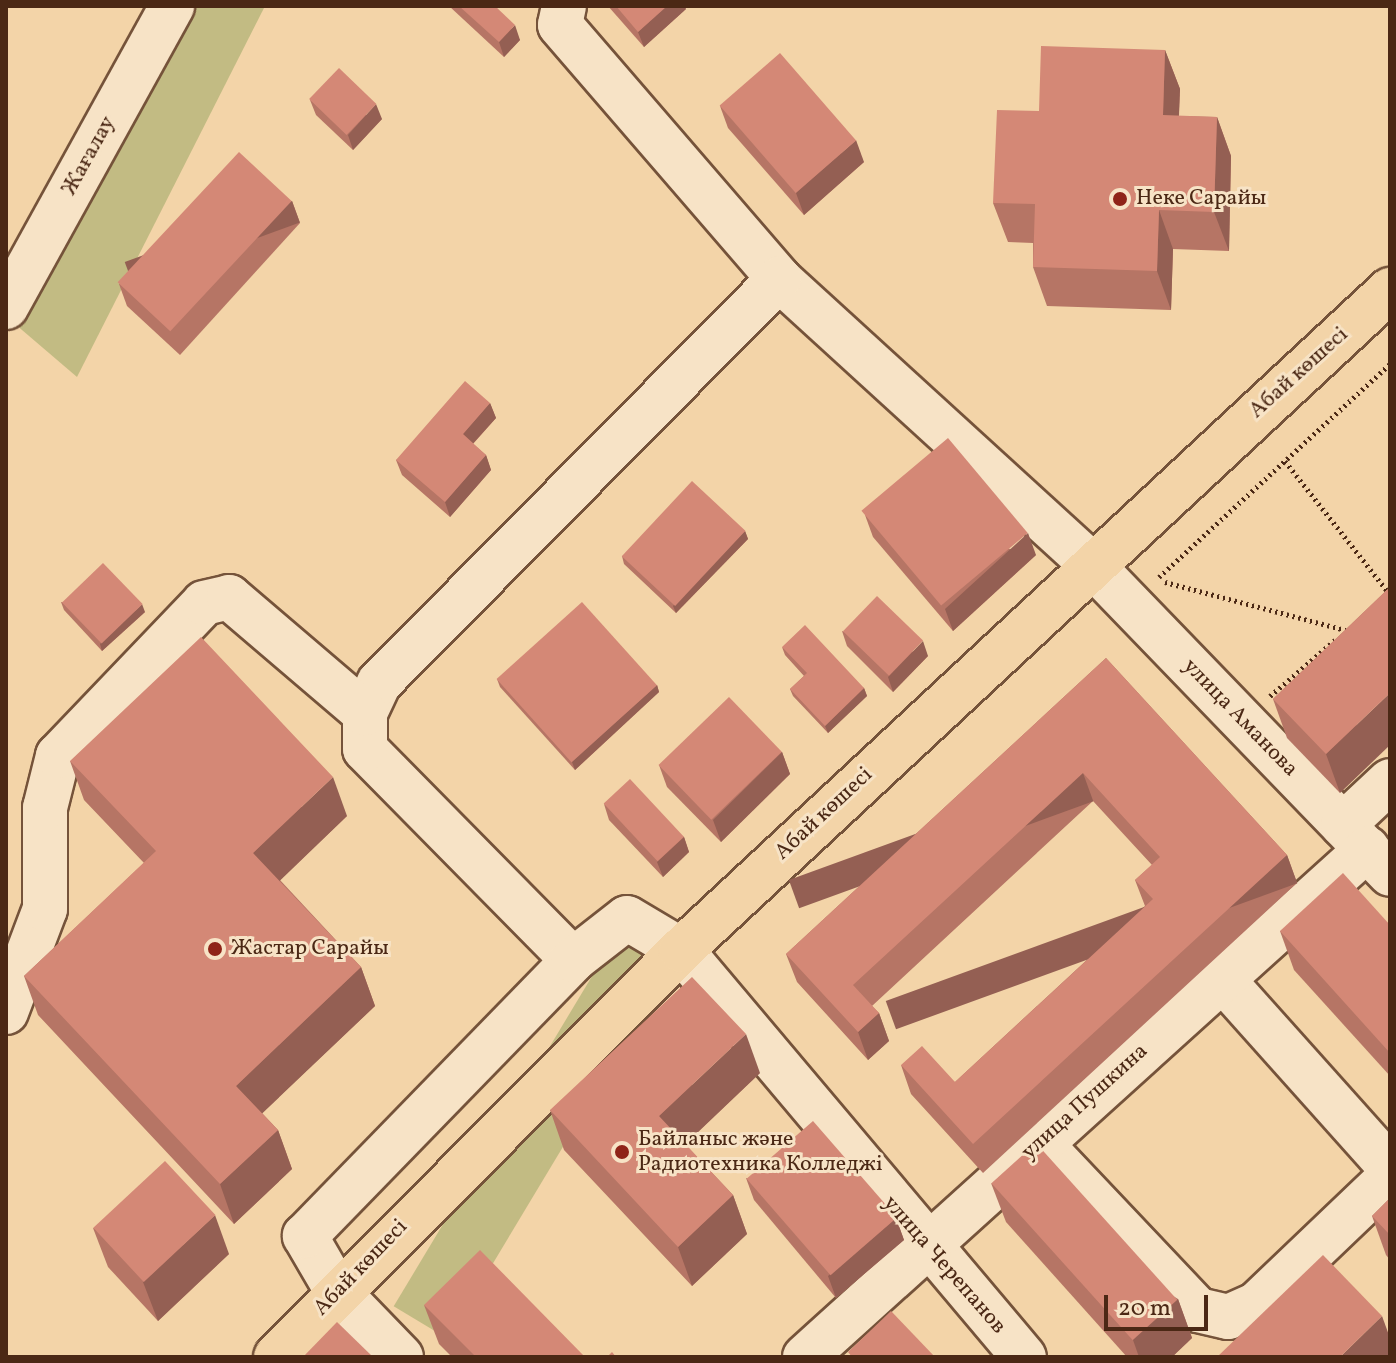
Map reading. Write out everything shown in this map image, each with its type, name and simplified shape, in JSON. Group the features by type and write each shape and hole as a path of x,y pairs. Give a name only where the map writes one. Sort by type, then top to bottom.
{"main road":[{"name":"Абай көшесі","path":"276,1357 337,1291 681,950 1090,563 1390,290"}],"street":[{"name":"Жағалау","path":"6,307 172,6"},
{"name":"улица Аманова","path":"562,15 779,279 1090,563 1143,592 1242,720 1367,849"},
{"path":"401,1357 337,1291 305,1236 573,960 365,749 365,713 379,683 779,279"},
{"path":"6,1012 45,909 45,808 58,756 204,603 229,597 365,713"},
{"name":"улица Пушкина","path":"805,1357 1367,849 1390,781"},
{"name":"улица Черепанов","path":"573,960 627,918 681,950 926,1245 1024,1357"},
{"path":"1222,979 1390,1167"},
{"path":"1040,1143 1198,1310 1228,1317 1257,1304 1390,1177"}],"path":[{"path":"1143,592 1390,364"},
{"path":"1285,461 1389,593 1378,603"},
{"path":"1143,592 1346,630"},
{"path":"1242,720 1357,621"}],"shaded area":[{"path":"197,6 265,6 77,377 15,324"},
{"path":"627,918 681,950 448,1339 394,1306"}],"building":[{"path":"459,6 495,6 515,25 499,42"},
{"path":"616,6 667,6 638,32"},
{"name":"Неке Сарайы","path":"1041,46 1165,50 1163,115 1217,117 1214,212 1159,210 1157,271 1033,267 1035,204 993,203 997,110 1039,111"},
{"path":"780,53 856,141 796,193 720,105"},
{"path":"339,68 376,104 347,135 309,99"},
{"path":"239,152 292,201 170,331 118,282"},
{"path":"465,381 490,403 463,434 486,455 445,502 396,460"},
{"path":"948,438 1028,533 941,606 861,511"},
{"path":"692,481 745,531 675,606 622,556"},
{"path":"103,563 143,604 102,644 62,603"},
{"path":"1390,587 1390,693 1326,754 1273,699"},
{"path":"877,596 923,640 889,676 843,631"},
{"path":"582,602 657,685 571,762 497,679"},
{"path":"805,625 864,688 825,726 790,689 807,673 782,647"},
{"name":"Жастар Сарайы","path":"201,637 333,777 253,853 361,967 236,1086 278,1130 220,1184 24,976 156,851 70,761"},
{"path":"1106,658 1287,855 973,1144 901,1065 922,1046 955,1082 1153,899 1135,880 1160,857 1083,773 853,985 879,1013 858,1032 786,954"},
{"path":"729,697 782,752 711,820 659,765"},
{"path":"630,779 684,837 658,861 604,804"},
{"path":"1343,873 1390,925 1390,1053 1280,931"},
{"name":"Байланыс және Радиотехника Колледжі","path":"692,977 746,1034 659,1116 733,1195 678,1247 550,1110"},
{"path":"813,1121 897,1218 831,1275 747,1179"},
{"path":"1036,1143 1177,1300 1133,1340 991,1183"},
{"path":"165,1161 215,1215 144,1282 93,1228"},
{"path":"1390,1198 1390,1235 1372,1216"},
{"path":"480,1250 585,1357 476,1357 424,1305"},
{"path":"1323,1255 1382,1316 1340,1357 1217,1357"},
{"path":"891,1311 935,1357 852,1357 848,1352"},
{"path":"337,1322 373,1357 303,1357"}],"place":[{"name":"Неке Сарайы","path":"1120,199"},
{"name":"Жастар Сарайы","path":"215,949"},
{"name":"Байланыс және Радиотехника Колледжі","path":"622,1152"}]}
